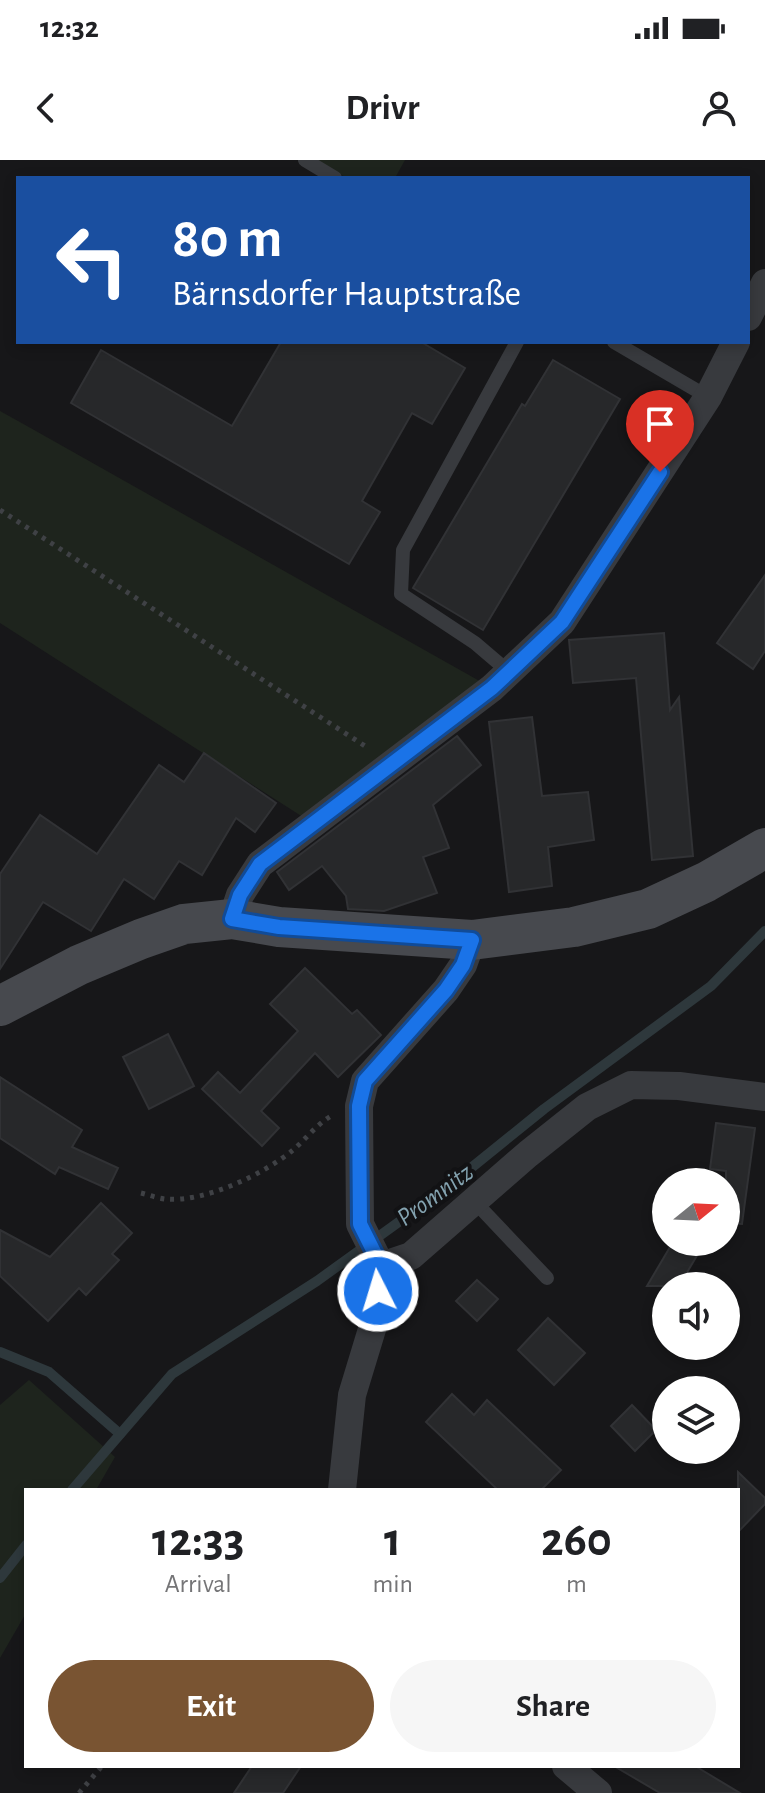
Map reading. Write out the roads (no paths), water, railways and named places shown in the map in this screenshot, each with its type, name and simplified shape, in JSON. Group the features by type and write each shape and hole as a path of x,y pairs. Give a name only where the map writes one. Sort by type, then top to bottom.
{"main road":[{"path":"0,1006 79,965 184,924 232,919 279,927 472,940 574,927 648,909 706,882 765,848"}],"street":[{"path":"750,313 765,283"},
{"path":"232,919 240,895 260,864 393,765 509,672 562,622 708,397 735,344"},
{"path":"342,1488 352,1395 376,1316 381,1266 360,1224 359,1106 365,1081 446,990 463,965 472,940"},
{"path":"381,1266 411,1256 587,1107 631,1085 679,1086 765,1097"},
{"path":"568,1768 598,1793"}],"lane":[{"path":"305,160 332,176"},
{"path":"509,672 475,643 401,594 403,550 516,344"},
{"path":"617,344 708,397"},
{"path":"474,1201 547,1278"}],"waterway":[{"name":"Promnitz","path":"74,1488 172,1374 317,1281 450,1185 544,1109 711,986 765,931"},
{"path":"0,1352 49,1372 120,1434"},
{"name":"Promnitz","path":"0,1578 24,1548"}]}
